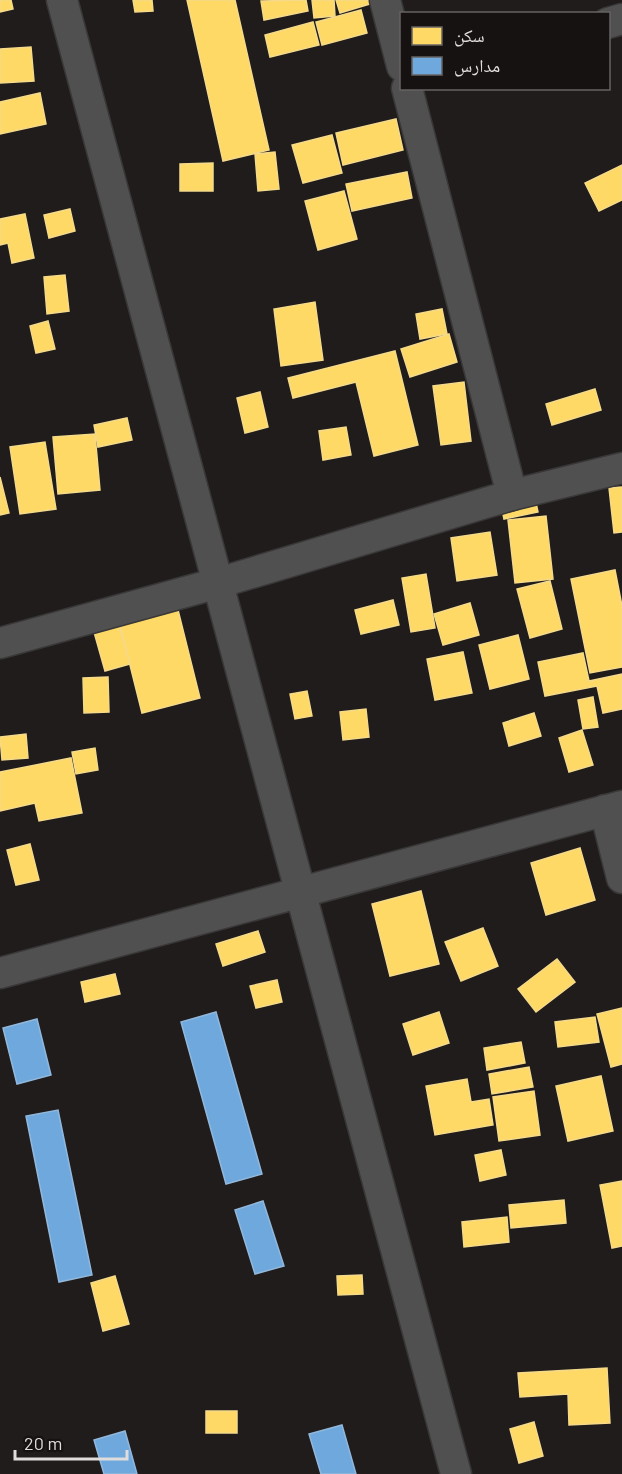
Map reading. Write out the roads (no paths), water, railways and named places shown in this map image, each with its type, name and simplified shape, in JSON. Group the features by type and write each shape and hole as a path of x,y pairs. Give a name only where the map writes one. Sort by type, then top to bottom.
{"street":[{"path":"62,0 456,1474"},
{"path":"385,0 400,58"},
{"path":"408,90 512,495"},
{"path":"0,643 218,583 512,495 622,468"},
{"path":"0,973 613,808 622,878"}]}
